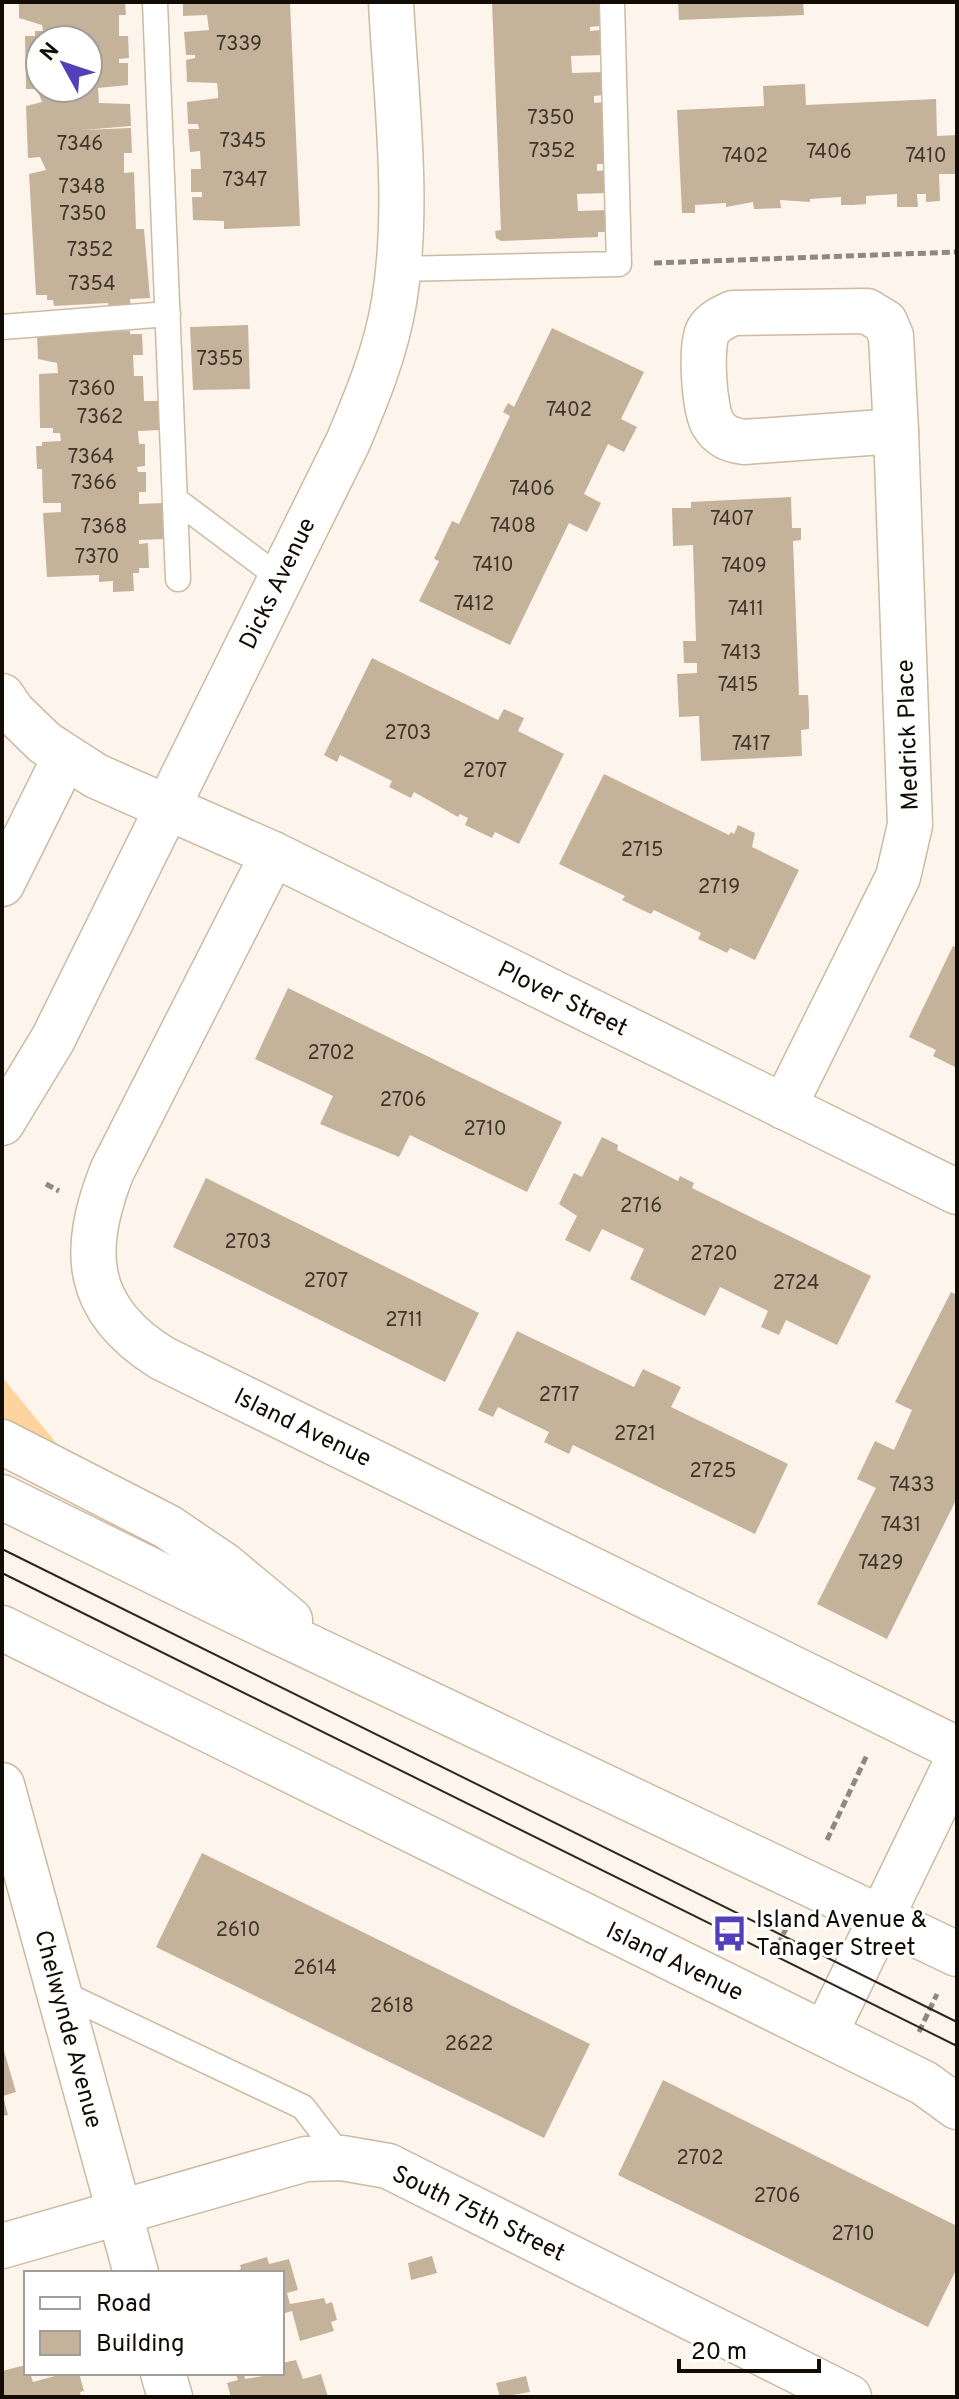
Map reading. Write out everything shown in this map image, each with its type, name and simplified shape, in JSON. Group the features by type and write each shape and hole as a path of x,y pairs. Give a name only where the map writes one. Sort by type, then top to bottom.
{"street":[{"name":"Dicks Avenue","path":"2,1123 53,1039 280,578 361,411 385,343 398,269 400,195 391,2"},
{"name":"Medrick Place","path":"784,1107 898,877 910,825 896,431 893,348 885,322 867,311 733,313 709,329 704,343 710,420 719,432 731,440 896,431"},
{"path":"2,696 26,726 65,757 96,776 167,806"},
{"path":"2,884 65,757"},
{"name":"Plover Street","path":"167,806 273,854 957,1192"},
{"name":"Island Avenue","path":"273,854 112,1171 96,1212 91,1237 92,1259 97,1280 116,1318 145,1347 162,1358 957,1749"},
{"path":"2,1442 168,1527 224,1565 336,1657"},
{"path":"2,1497 881,1917 948,1972"},
{"name":"Island Avenue","path":"2,1628 924,2083 957,2107"},
{"path":"825,2034 957,1761"},
{"name":"Chelwynde Avenue","path":"2,1785 135,2271"},
{"name":"South 75th Street","path":"2,2246 306,2159 342,2158 388,2166 801,2385 849,2397"},
{"path":"164,2375 170,2397"}],"lane":[{"path":"155,2 178,579"},
{"path":"398,269 619,264 612,2"},
{"path":"2,327 168,314"},
{"path":"176,500 280,578"},
{"path":"58,1991 303,2107 342,2158"}],"path":[{"path":"619,264 957,252"},
{"path":"824,1846 871,1747"},
{"path":"769,1965 792,1918"},
{"path":"917,2037 948,1972"}],"shaded area":[{"path":"2,1377 104,1501 2,1458"}],"building":[{"path":"19,2 125,2 126,15 119,15 119,36 128,36 129,58 119,59 119,63 128,63 128,85 104,87 104,24 39,24 19,18"},
{"path":"183,2 290,2 300,226 224,229 224,221 193,220 192,197 202,197 202,192 191,192 191,169 201,169 200,151 190,152 188,129 199,129 198,124 188,124 187,102 218,98 218,91 217,83 187,82 186,60 195,58 195,55 186,55 184,32 209,30 207,15 183,16"},
{"path":"492,2 600,3 601,26 590,27 590,31 601,30 602,55 571,56 572,73 603,72 604,95 594,96 594,103 604,102 607,164 597,164 597,171 607,170 608,193 577,194 578,211 608,210 609,232 598,232 598,237 501,241 496,238 495,231 501,230"},
{"path":"678,2 803,2 804,15 679,20"},
{"path":"805,84 806,105 936,99 937,136 957,135 957,174 939,174 940,201 926,202 926,194 917,194 918,207 897,207 897,194 866,196 866,204 841,205 841,197 810,199 810,202 780,200 781,208 754,209 753,202 726,207 726,203 695,205 695,213 682,213 677,110 764,106 763,86"},
{"path":"130,104 131,126 83,130 131,128 132,153 124,153 124,173 134,172 136,229 144,229 150,298 130,299 131,307 109,308 108,303 54,306 53,300 47,300 47,295 36,295 29,174 46,170 40,157 28,158 26,106"},
{"path":"248,325 250,389 193,390 190,327"},
{"path":"552,328 644,372 621,419 637,427 624,452 608,444 584,494 601,503 587,532 569,523 510,645 419,601 439,561 434,559 452,521 459,524 510,416 503,412 508,403 514,407"},
{"path":"130,331 130,334 142,334 143,355 133,355 134,376 143,376 144,401 160,401 160,430 138,431 139,444 145,444 145,466 137,467 138,472 146,472 146,492 139,492 139,504 164,503 166,539 139,540 139,544 148,543 149,568 139,568 139,573 133,573 134,591 113,592 113,581 99,582 99,575 47,577 43,513 61,512 61,503 43,503 42,469 37,469 36,446 42,446 42,442 61,441 60,433 53,433 53,428 40,428 39,374 58,373 57,363 38,359 37,333"},
{"path":"791,497 792,528 801,528 801,540 793,541 799,695 808,695 809,712 809,729 801,730 802,756 701,761 699,716 679,717 677,674 697,673 697,663 684,663 683,641 696,641 693,545 673,546 672,508 691,508 691,502"},
{"path":"372,658 498,720 504,709 524,718 518,731 564,754 519,844 495,832 492,838 465,825 468,818 460,814 458,817 414,792 411,798 389,787 392,781 340,755 337,762 324,755"},
{"path":"604,774 729,835 731,832 734,834 738,825 755,833 752,847 799,870 755,960 730,948 727,953 698,939 701,933 654,910 651,914 636,907 622,900 625,896 559,864"},
{"path":"953,946 957,948 957,1068 933,1056 936,1050 909,1037"},
{"path":"288,988 562,1122 527,1192 410,1135 399,1157 320,1124 333,1096 255,1059"},
{"path":"602,1137 618,1145 617,1150 678,1181 680,1176 694,1183 692,1188 871,1276 837,1345 786,1320 779,1335 761,1327 768,1311 720,1287 705,1316 668,1298 630,1279 644,1249 602,1229 590,1252 565,1240 577,1216 559,1204 574,1173 582,1177"},
{"path":"206,1178 479,1313 445,1382 173,1247"},
{"path":"951,1292 957,1295 957,1498 887,1639 817,1604 876,1488 857,1479 875,1441 894,1450 912,1410 895,1402"},
{"path":"517,1331 634,1387 643,1369 681,1387 671,1407 788,1464 755,1534 573,1445 569,1454 544,1442 549,1432 498,1407 493,1417 478,1410"},
{"path":"202,1853 590,2044 544,2138 156,1947"},
{"path":"2,2044 16,2092 3,2096 8,2115 2,2116"},
{"path":"663,2080 957,2226 957,2268 928,2327 618,2175"},
{"path":"432,2256 437,2273 411,2280 408,2263"},
{"path":"267,2257 269,2264 289,2259 298,2290 287,2293 290,2304 324,2298 326,2304 332,2302 337,2320 331,2322 334,2331 300,2341 292,2311 284,2313 284,2271 236,2271 241,2269 240,2265"},
{"path":"296,2360 303,2379 321,2374 328,2397 231,2397 227,2383 238,2380 236,2375 244,2375 245,2379 284,2375 284,2363"},
{"path":"24,2366 24,2375 31,2375 33,2382 59,2375 80,2375 84,2391 80,2392 81,2397 2,2397 2,2371"},
{"path":"526,2376 530,2392 500,2397 496,2383"}],"tram line":[{"path":"2,1549 957,2022"},
{"path":"2,1573 957,2046"}],"place":[{"name":"Island Avenue & Tanager Street","path":"730,1933"}]}
